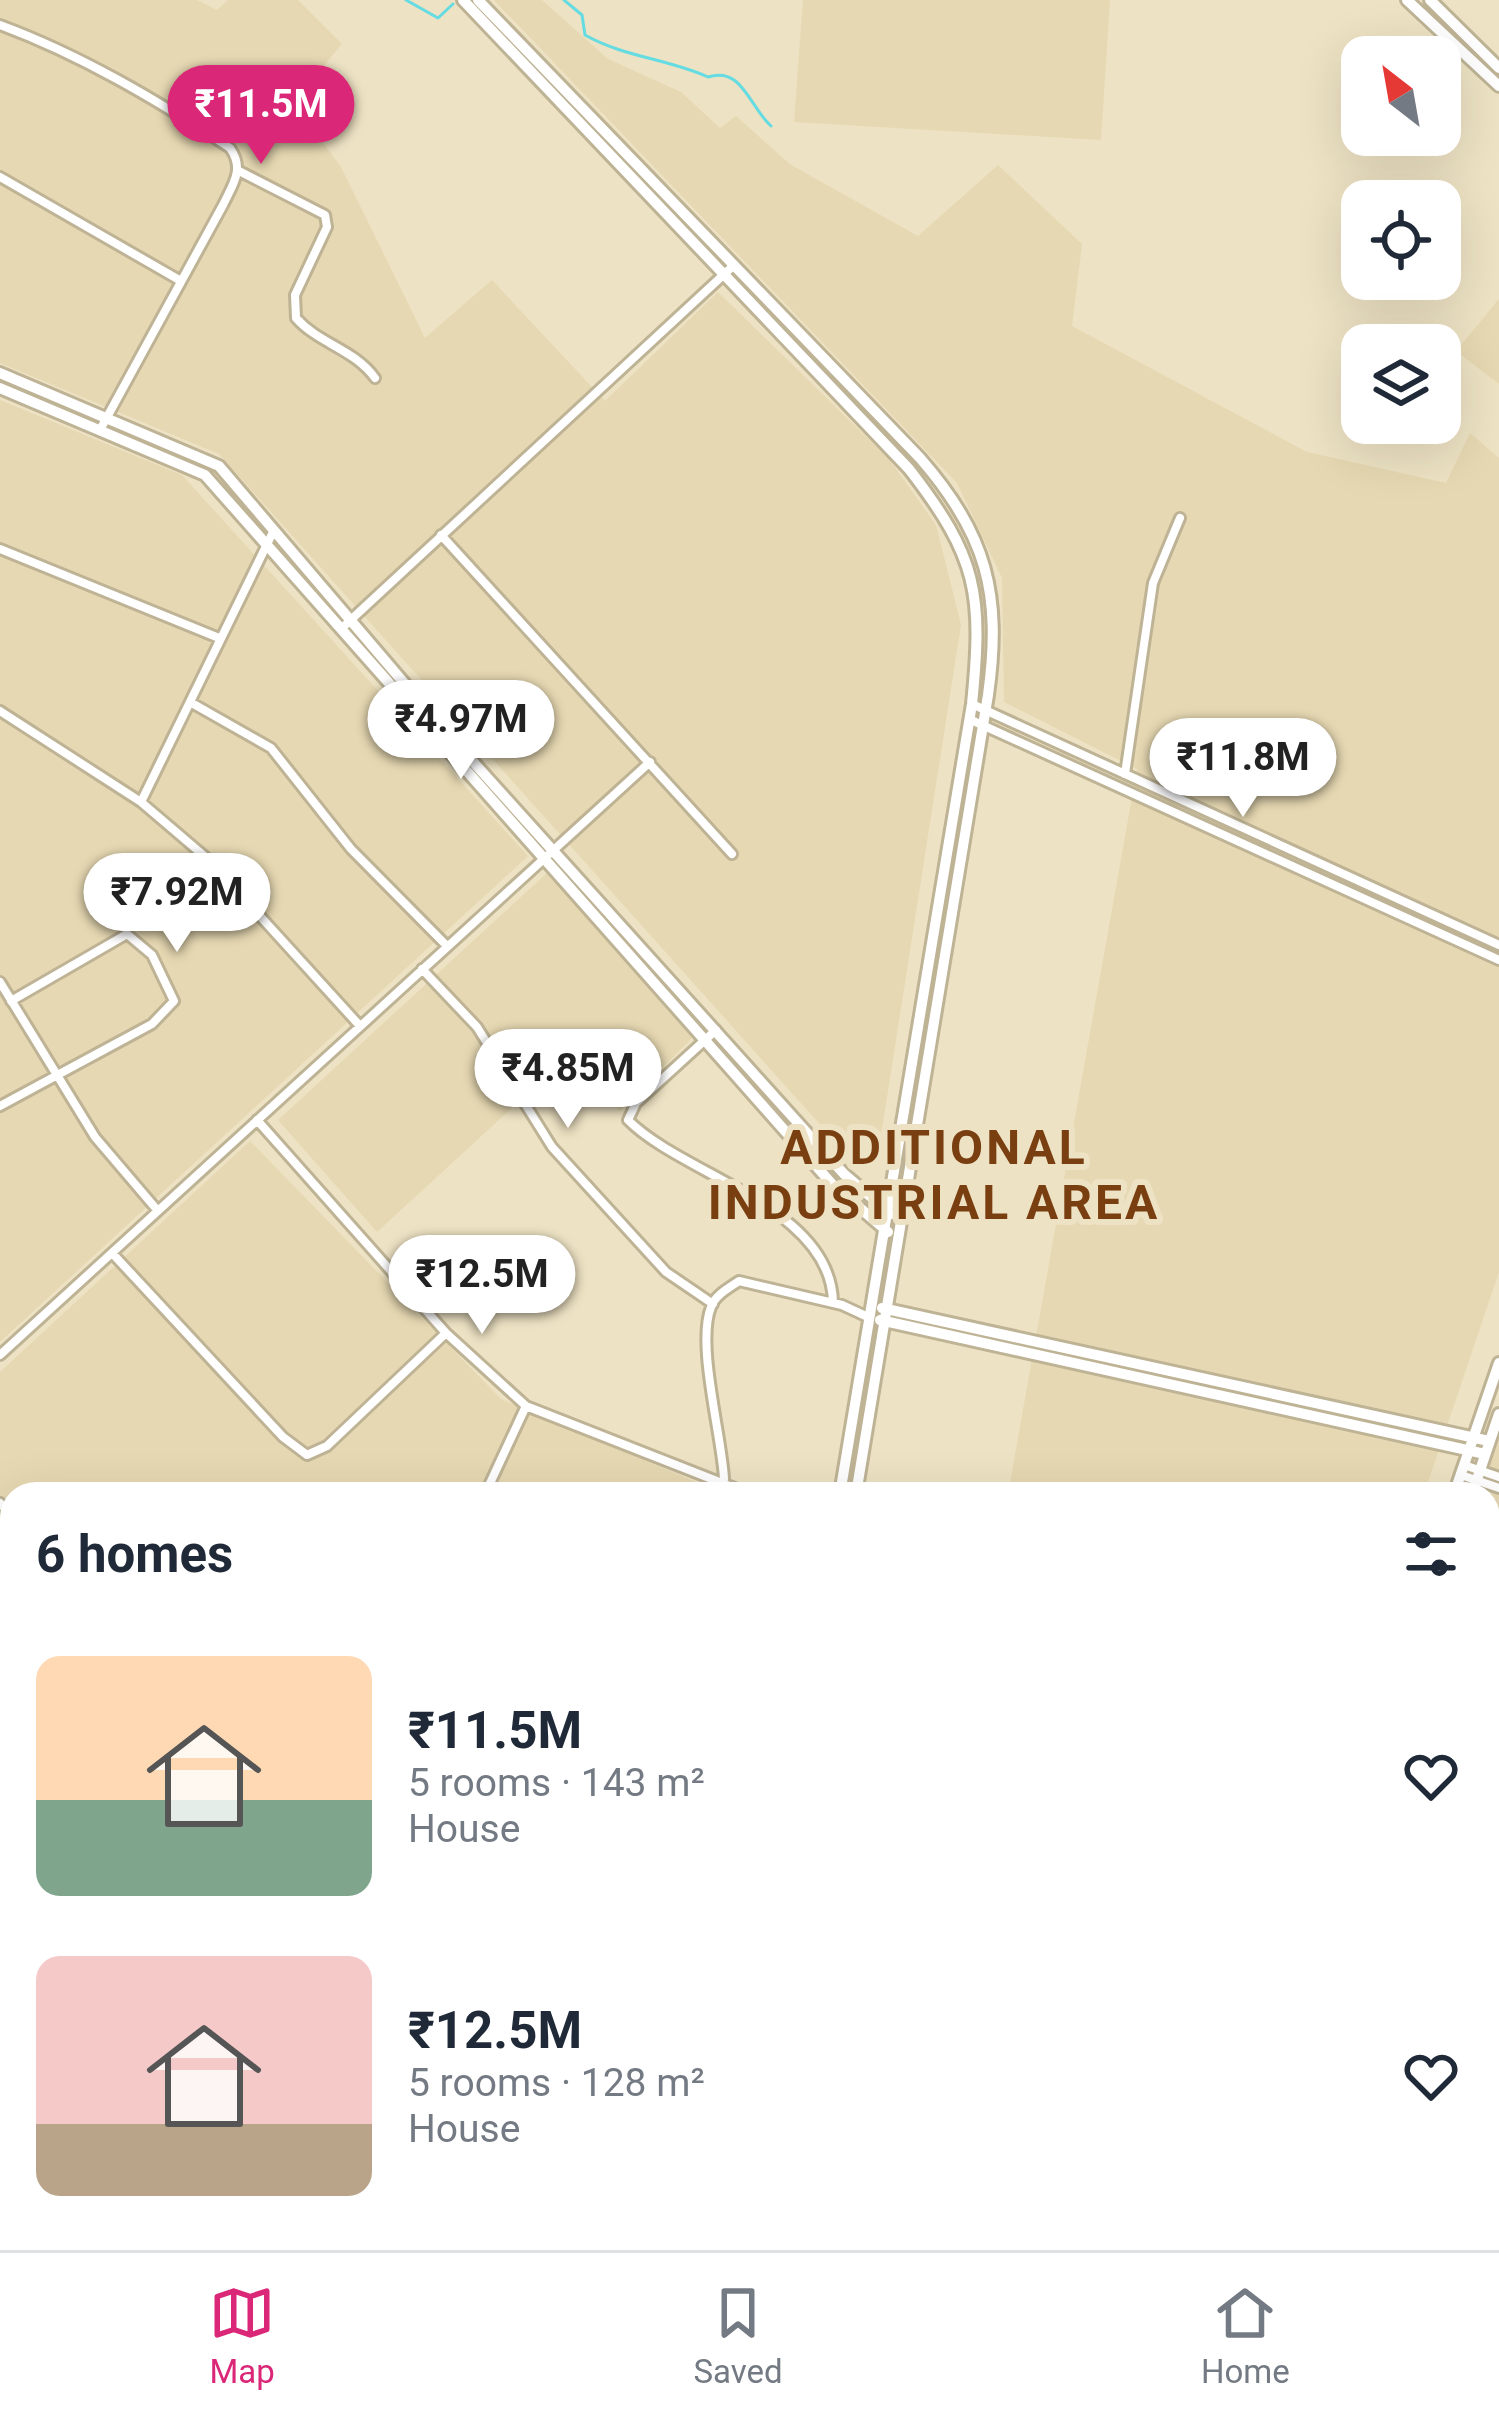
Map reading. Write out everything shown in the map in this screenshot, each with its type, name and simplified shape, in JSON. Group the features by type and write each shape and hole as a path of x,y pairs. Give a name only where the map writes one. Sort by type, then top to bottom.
{"street":[{"path":"463,0 722,278 909,469 950,524 968,565 979,610 972,704 883,1229 879,1314 858,1482"},
{"path":"478,0 920,458 964,514 994,607 985,710 899,1219 843,1482"},
{"path":"1407,0 1499,86"},
{"path":"1430,0 1499,68"},
{"path":"0,25 53,45 216,139 230,148 239,171 325,215 327,227 295,295 296,318 348,351 375,378"},
{"path":"100,430 239,171"},
{"path":"0,177 181,281"},
{"path":"346,624 733,266"},
{"path":"0,373 219,466 269,535 550,853 844,1174 899,1219"},
{"path":"0,388 205,475 269,535"},
{"path":"1125,774 1153,583 1180,518"},
{"path":"141,802 269,535"},
{"path":"441,535 732,854"},
{"path":"0,549 219,638"},
{"path":"190,702 272,748 351,849 447,947"},
{"path":"972,704 1499,945"},
{"path":"0,710 141,802 209,860 361,1026"},
{"path":"969,719 1499,960"},
{"path":"0,1355 650,762"},
{"path":"550,853 832,1184 895,1238"},
{"path":"1467,945 1471,932"},
{"path":"0,1106 152,1024 172,1007 172,994 152,955 127,934 11,1001"},
{"path":"422,969 477,1028 552,1147 666,1272 713,1304"},
{"path":"0,982 95,1137 158,1211"},
{"path":"716,1030 636,1102 628,1120 767,1206 825,1266 832,1304"},
{"path":"257,1120 446,1333 526,1406 724,1481 711,1397 713,1304 739,1281 1487,1448"},
{"path":"112,1253 283,1437 307,1455 326,1446 446,1333"},
{"path":"1458,1482 1499,1363"},
{"path":"491,1482 526,1406"},
{"path":"1476,1482 1499,1414"},
{"path":"1462,1470 1499,1477"},
{"path":"1479,1475 1490,1482"}],"shaded area":[{"path":"0,0 197,0 217,10 228,0 298,0 342,44 293,102 341,167 425,338 492,280 605,401 718,292 889,459 936,525 961,625 878,1155 843,1150 219,454 0,363"},
{"path":"494,0 542,0 608,59 681,92 720,128 736,116 791,165 918,236 998,165 1082,244 1072,326 1307,452 1446,483 1470,433 1499,458 1499,1272 1428,1482 1010,1482 1137,769 1004,702 1002,578 957,483"},
{"path":"803,0 1110,0 1101,140 794,122"},
{"path":"1499,299 1499,384 1461,355 1461,345"},
{"path":"0,400 182,475 528,856 0,1342"},
{"path":"547,873 693,1037 620,1111 563,1061 377,1232 278,1120"},
{"path":"250,1141 501,1399 696,1482 0,1482 0,1372"},
{"path":"1499,1439 1499,1482 1485,1482"}],"waterway":[{"path":"406,0 438,18 453,4"},
{"path":"564,0 582,15 585,35 708,77 729,77 771,126"}],"district":[{"name":"ADDITIONAL INDUSTRIAL AREA","path":"934,1174"}]}
